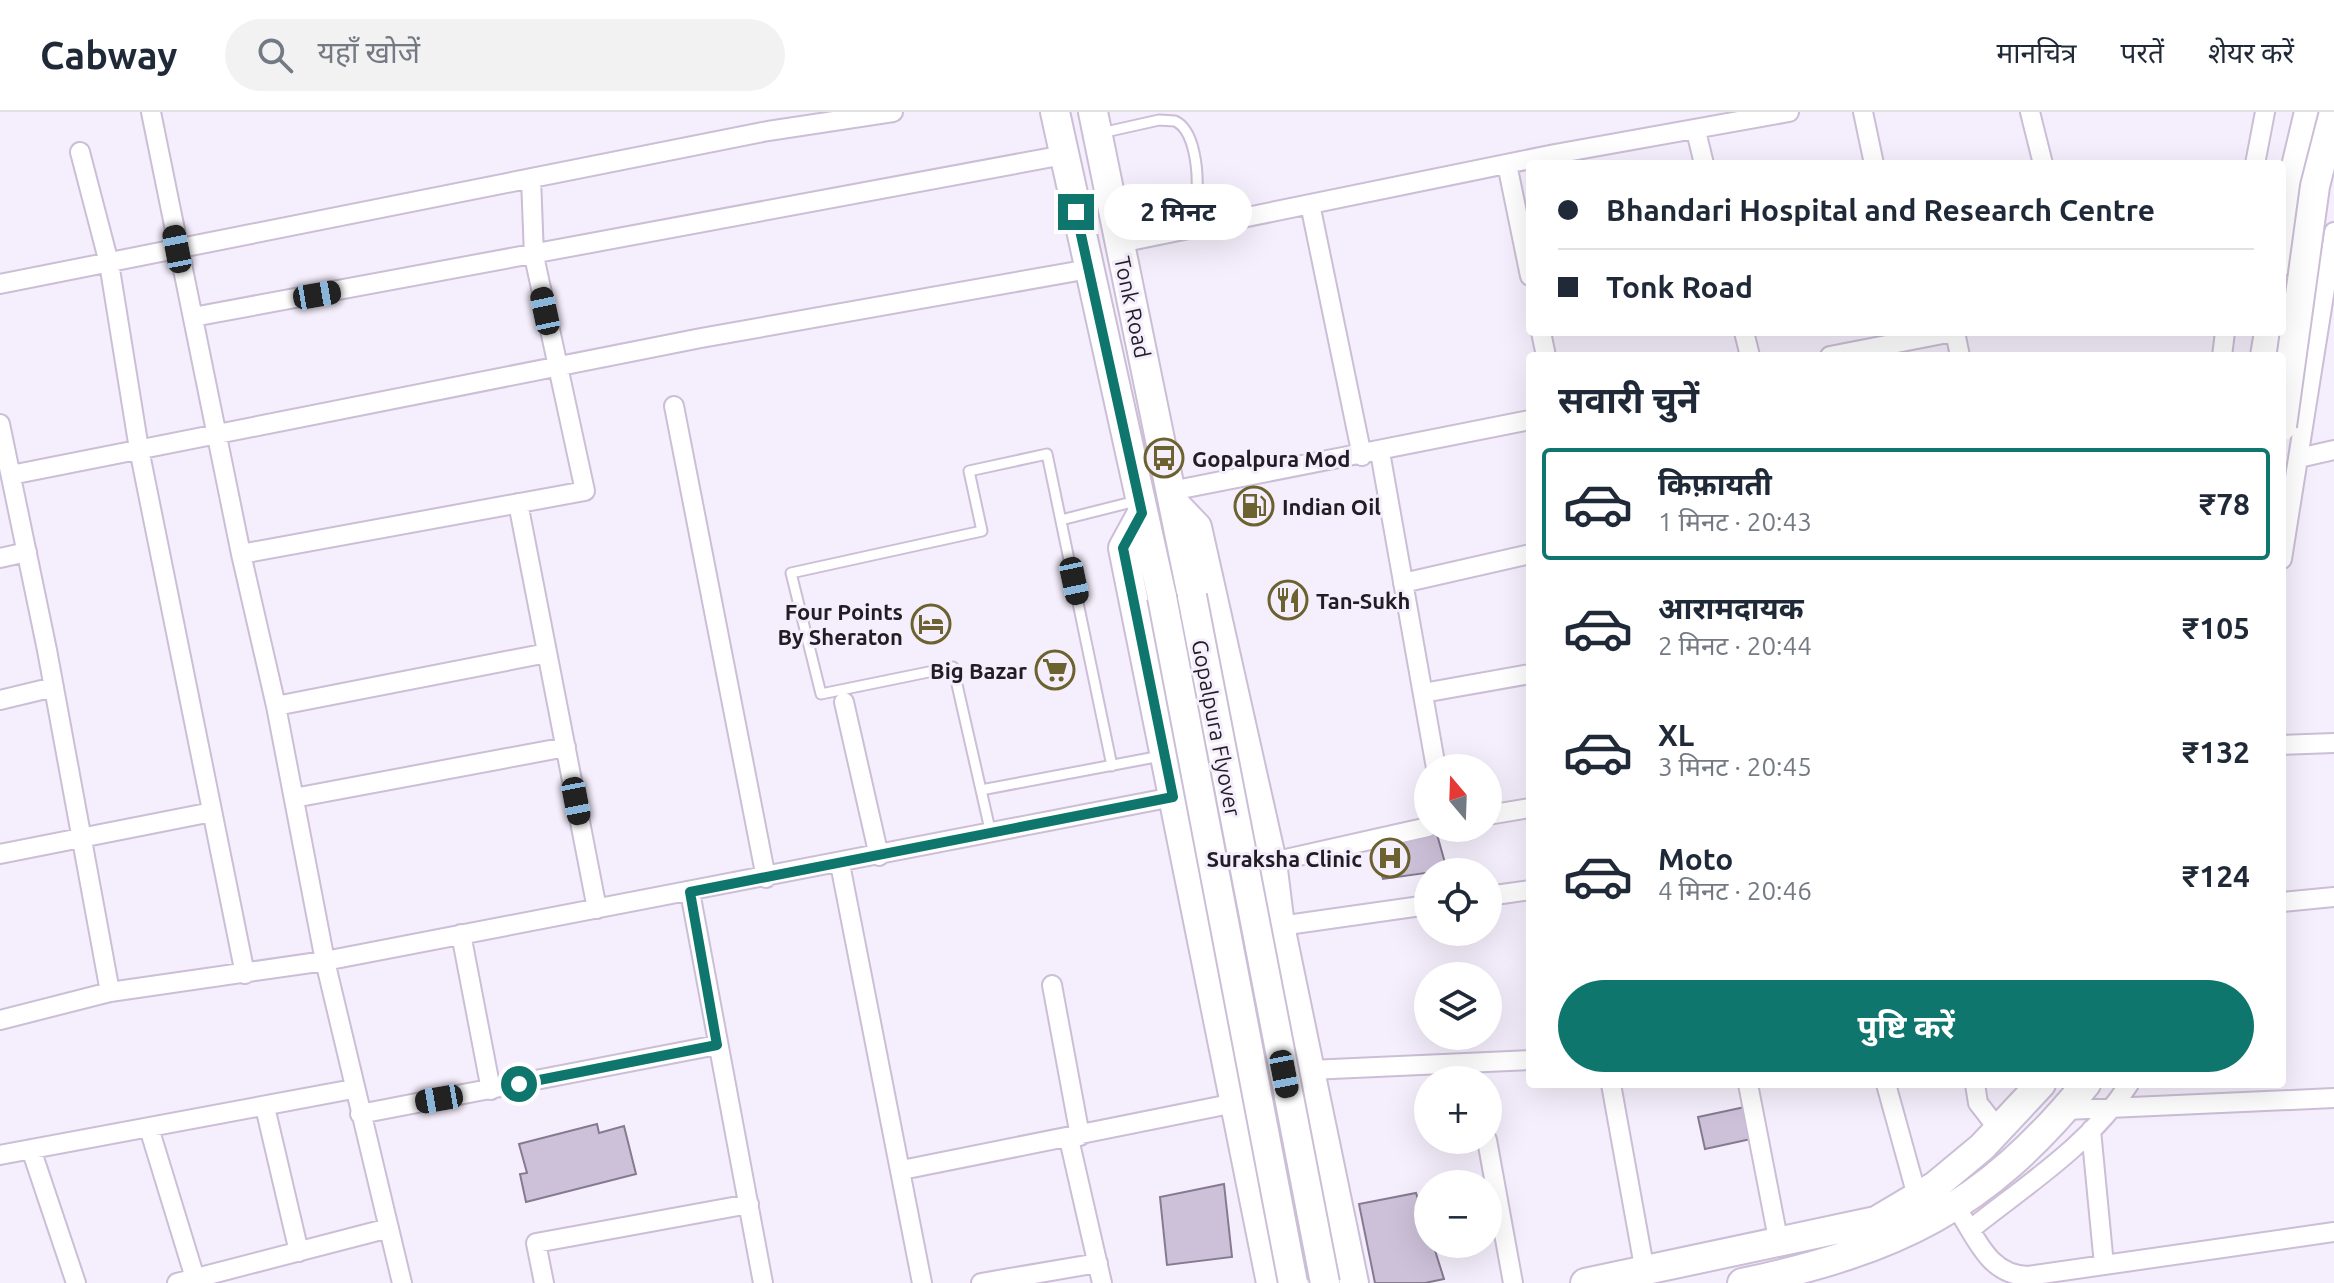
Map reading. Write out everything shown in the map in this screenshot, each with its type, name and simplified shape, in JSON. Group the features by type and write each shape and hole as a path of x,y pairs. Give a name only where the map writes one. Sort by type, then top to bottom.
{"main road":[{"name":"Tonk Road","path":"1055,112 1140,507"},
{"path":"2286,224 2309,112"},
{"path":"2286,397 2315,186 2334,112"},
{"name":"Tonk Road","path":"1095,123 1172,496"},
{"path":"1172,496 1197,527 1272,862 1280,926 1354,1283"},
{"name":"Gopalpura Flyover","path":"1172,496 1325,1283"},
{"path":"1140,507 1123,548 1271,1283"},
{"name":"Gopalpura Flyover","path":"1140,507 1162,597 1293,1283"},
{"path":"1214,1000 1292,984"},
{"path":"1585,1283 1876,1221 1917,1196 1970,1157 2037,1088"},
{"path":"1742,1283 1851,1257 1963,1218 1998,1176 2065,1110 2083,1088"}],"street":[{"path":"151,112 241,554 276,706 325,961 353,1089 402,1283"},
{"path":"0,284 768,131 893,112"},
{"path":"1530,160 1789,112"},
{"path":"1863,112 1873,160"},
{"path":"2030,112 2042,160"},
{"path":"2256,160 2265,112"},
{"path":"1696,131 1703,160"},
{"path":"80,152 109,263 139,449 245,974"},
{"path":"193,317 1064,155"},
{"path":"1120,243 1526,161"},
{"path":"1507,164 1526,257"},
{"path":"241,554 585,491 534,256 531,178"},
{"path":"1310,204 1403,583 1434,754"},
{"path":"2286,535 2334,232"},
{"path":"2286,265 2332,254"},
{"path":"11,475 557,366 1089,269"},
{"path":"1851,352 1933,336"},
{"path":"674,406 766,878"},
{"path":"1172,496 1526,421"},
{"path":"0,424 54,687 110,992"},
{"path":"2299,458 2334,450"},
{"path":"518,503 597,909"},
{"path":"0,558 27,552"},
{"path":"1403,583 1526,555"},
{"path":"276,706 547,653"},
{"path":"1423,693 1526,675"},
{"path":"0,700 54,687"},
{"path":"842,696 879,856"},
{"path":"2286,745 2334,743"},
{"path":"294,798 566,747"},
{"path":"0,1020 110,992 325,961 840,864 1173,797"},
{"path":"1502,813 1526,809"},
{"path":"0,854 212,812"},
{"path":"1272,862 1414,830"},
{"path":"840,864 922,1283"},
{"path":"1502,894 1526,891"},
{"path":"690,892 763,1283"},
{"path":"2286,902 2334,897"},
{"path":"1280,926 1414,907"},
{"path":"461,934 491,1090"},
{"path":"1052,985 1075,1138 1102,1283"},
{"path":"360,1114 717,1045"},
{"path":"1499,1066 1526,1061"},
{"path":"1310,1070 1414,1071"},
{"path":"1612,1088 1645,1272"},
{"path":"1749,1088 1779,1244"},
{"path":"1887,1088 1917,1196"},
{"path":"1976,1088 1978,1103 1999,1130"},
{"path":"2127,1088 2115,1107 2091,1130 1963,1218 1998,1270 2010,1275 2104,1265 2334,1232"},
{"path":"0,1155 353,1089"},
{"path":"2065,1110 2334,1098"},
{"path":"902,1170 1075,1138 1235,1103"},
{"path":"265,1107 299,1252"},
{"path":"149,1128 186,1281 389,1228"},
{"path":"2091,1130 2104,1265"},
{"path":"31,1149 76,1283"},
{"path":"1490,1154 1513,1283"},
{"path":"544,1283 536,1243 749,1204"},
{"path":"981,1283 1098,1263"}],"lane":[{"path":"1095,123 1175,121 1187,132 1194,159 1197,191 1194,195 1114,214"},
{"path":"991,834 953,667 842,696 819,692 793,572 982,531 969,471 1045,454 1112,766"},
{"path":"1061,520 1140,507"},
{"path":"981,790 1165,755"}],"building":[{"path":"1414,836 1414,842 1439,842 1444,858 1414,858 1414,875 1383,879 1373,846"},
{"path":"1745,1107 1751,1139 1705,1149 1698,1117"},
{"path":"597,1124 599,1133 624,1126 636,1174 526,1202 520,1174 527,1173 519,1144"},
{"path":"1224,1184 1232,1257 1167,1265 1160,1197"},
{"path":"1414,1193 1414,1258 1437,1258 1444,1279 1425,1283 1375,1283 1359,1204"}],"place":[{"name":"Gopalpura Mod","path":"1164,458"},
{"name":"Indian Oil","path":"1254,506"},
{"name":"Tan-Sukh","path":"1288,600"},
{"name":"Four Points By Sheraton","path":"931,624"},
{"name":"Big Bazar","path":"1055,670"},
{"name":"Suraksha Clinic","path":"1390,858"}],"route":[{"path":"519,1084 717,1045 690,892 1173,797 1123,548 1142,513 1076,212"}]}
